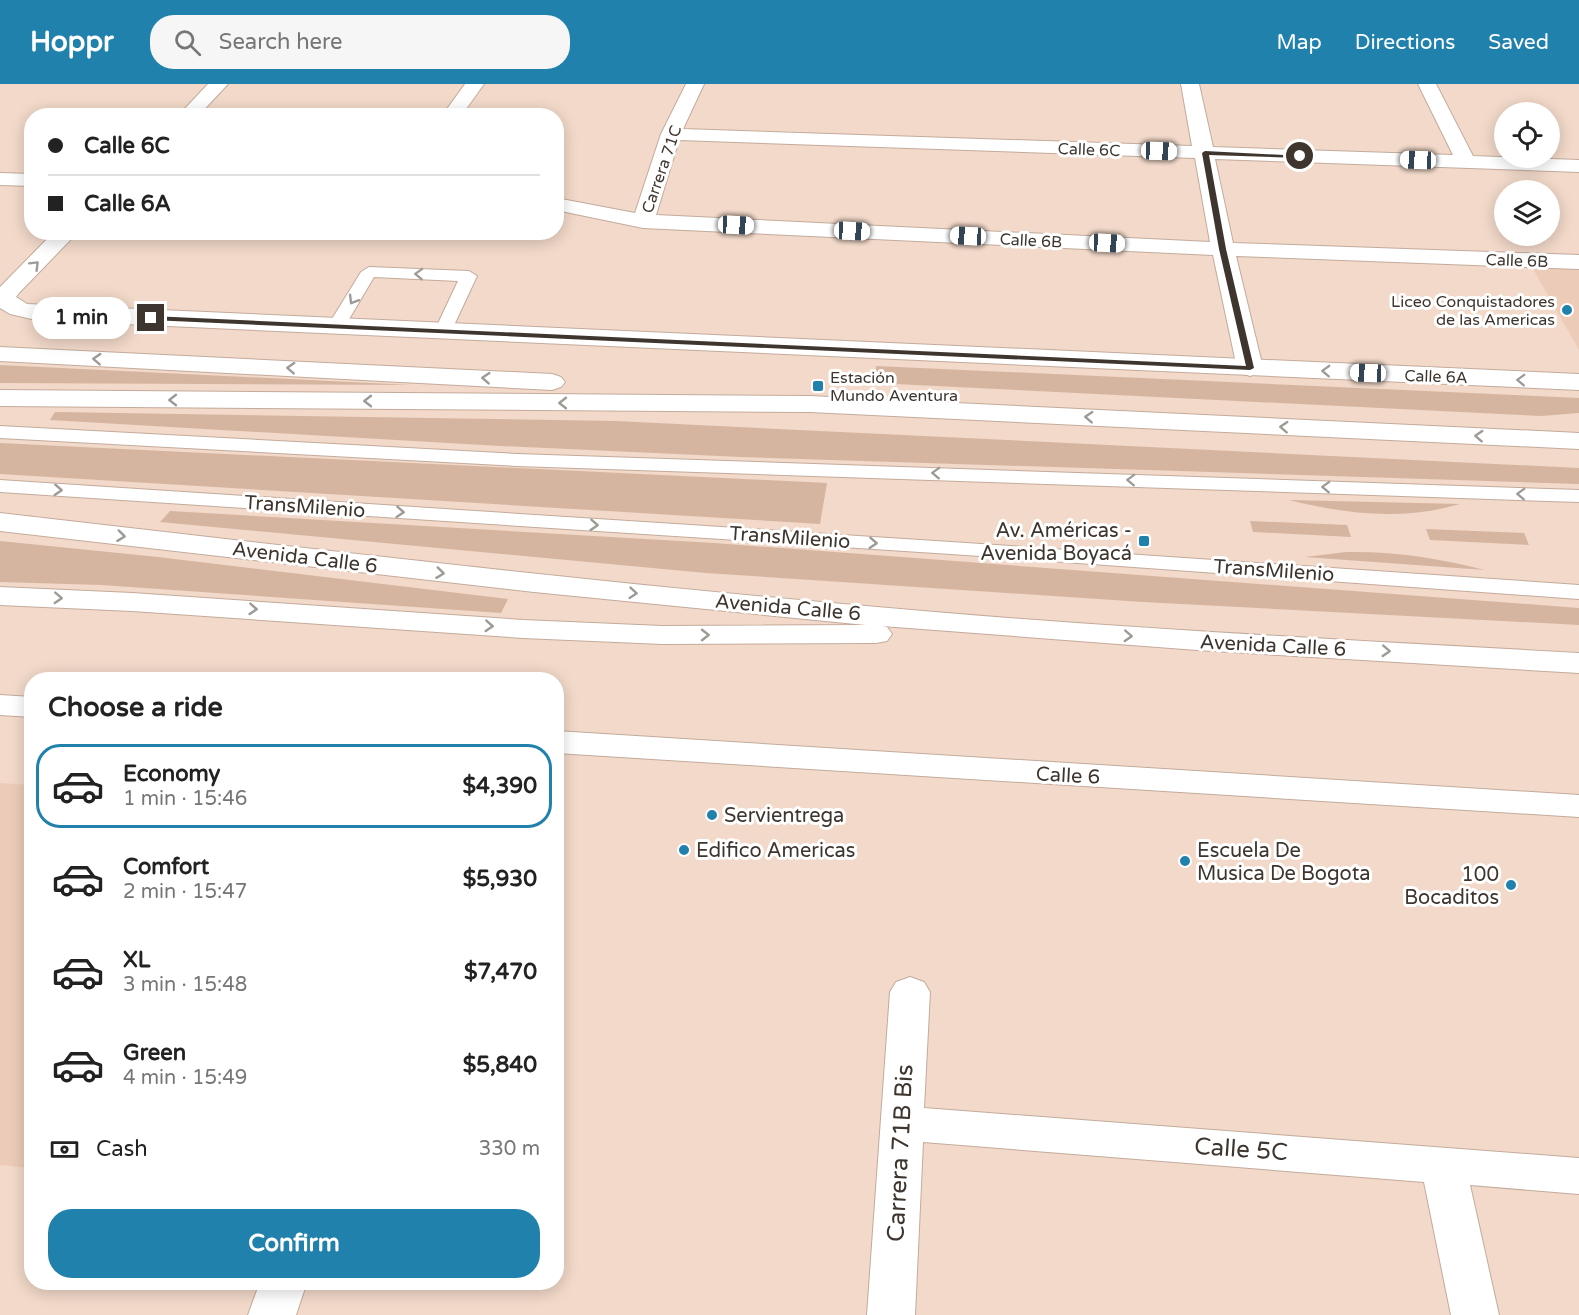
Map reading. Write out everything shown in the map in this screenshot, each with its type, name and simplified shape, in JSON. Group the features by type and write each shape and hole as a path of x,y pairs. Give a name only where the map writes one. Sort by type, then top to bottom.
{"main road":[{"path":"195,108 219,84"},
{"path":"457,108 474,84"},
{"name":"Carrera 71C","path":"643,220 671,134 695,84"},
{"path":"1190,84 1223,249 1250,368"},
{"path":"1427,84 1466,162"},
{"name":"Calle 6C","path":"671,134 1579,166"},
{"path":"0,179 24,180"},
{"name":"Calle 6B","path":"564,205 643,220 1223,249 1579,262"},
{"name":"Calle 6A","path":"59,240 4,298 16,309 36,313 1579,382"},
{"path":"0,354 458,376 810,404 1579,441"},
{"path":"0,398 810,404"},
{"name":"Avenida Calle 6","path":"0,522 561,587 1070,632 1579,663"},
{"path":"0,596 143,602 523,629 662,635 1070,632"},
{"path":"0,705 24,706"},
{"name":"Calle 6","path":"564,743 1579,806"},
{"name":"Carrera 71B Bis","path":"891,1315 910,992"},
{"name":"Calle 5C","path":"902,1123 1579,1176"},
{"path":"1443,1165 1475,1315"},
{"path":"272,1315 281,1290"}],"lane":[{"path":"336,327 369,272 469,276 443,332"},
{"path":"0,432 517,460 1579,496"},
{"name":"TransMilenio","path":"0,486 943,547 1579,592"}],"shaded area":[{"name":"Liceo Conquistadores de las Americas","path":"1532,267 1579,269 1579,350"},
{"path":"0,365 412,385 0,383"},
{"path":"876,366 1579,398 1579,413 1541,416 875,383"},
{"path":"55,412 616,421 1579,468 1579,484 741,457 500,446 50,420"},
{"path":"0,443 827,483 820,524 0,474"},
{"path":"1289,500 1460,504 1418,513 1374,514 1331,509"},
{"path":"170,511 714,543 1579,608 1579,625 1143,602 706,573 160,522"},
{"path":"1250,521 1347,525 1351,537 1253,532"},
{"path":"1426,529 1524,533 1529,545 1430,540"},
{"path":"0,541 158,557 508,599 501,613 101,585 0,582"},
{"path":"1346,552 1416,556 1485,570 1305,557"},
{"path":"0,783 24,785 24,1167 0,1165"}],"place":[{"name":"Liceo Conquistadores de las Americas","path":"1567,310"},
{"name":"Estación Mundo Aventura","path":"818,386"},
{"name":"Av. Américas - Avenida Boyacá","path":"1144,541"},
{"name":"Servientrega","path":"712,815"},
{"name":"Edifico Americas","path":"684,850"},
{"name":"Escuela De Musica De Bogota","path":"1185,861"},
{"name":"100 Bocaditos","path":"1511,885"}],"route":[{"path":"151,318 1250,368 1223,249 1205,153 1300,156"}]}
